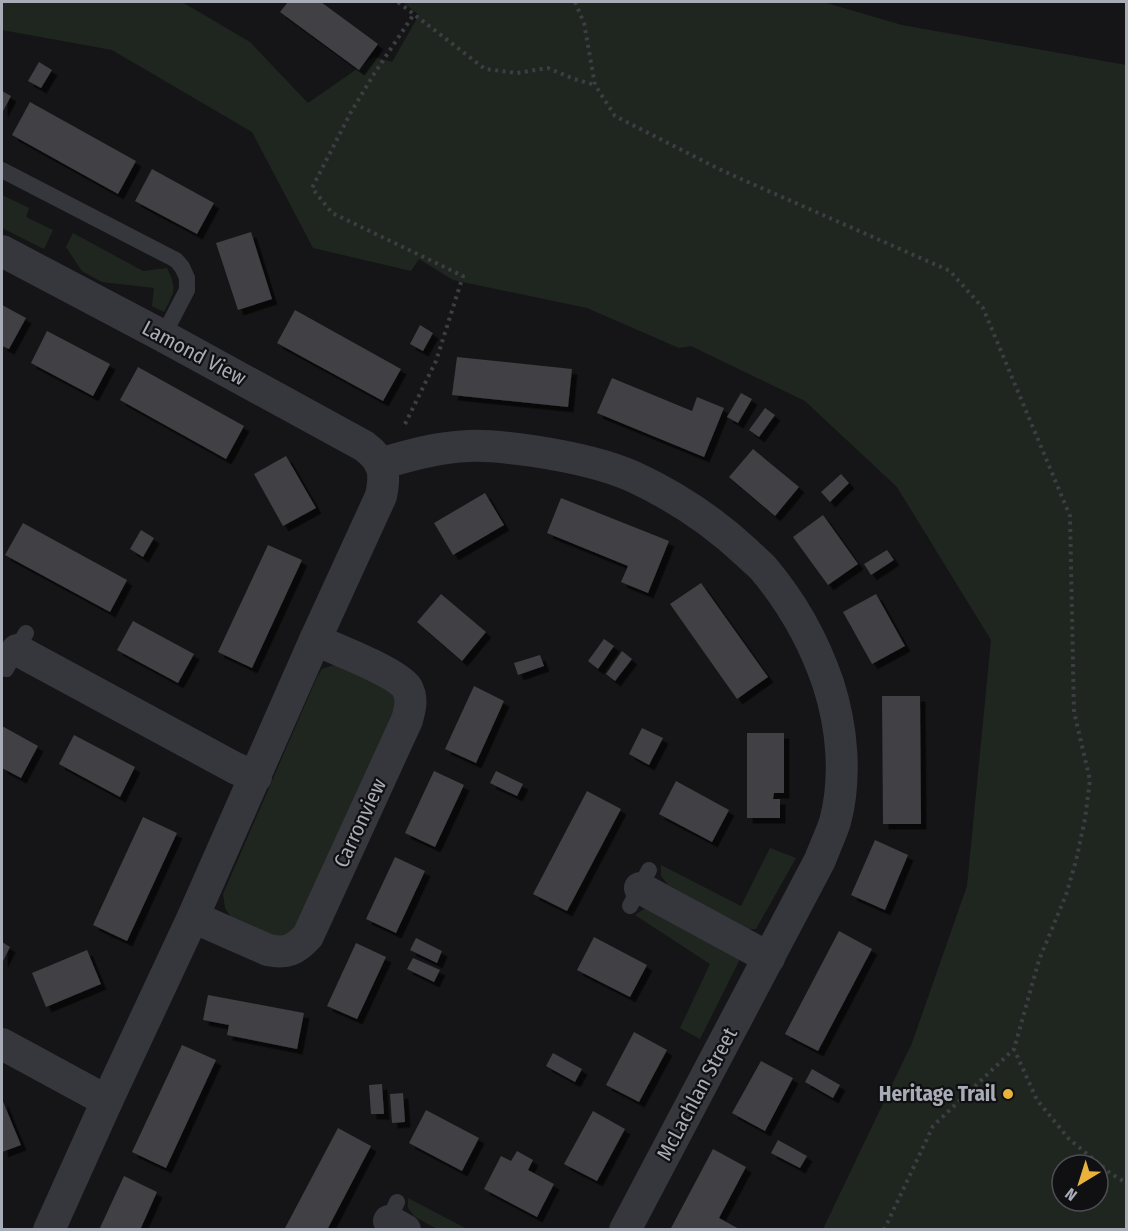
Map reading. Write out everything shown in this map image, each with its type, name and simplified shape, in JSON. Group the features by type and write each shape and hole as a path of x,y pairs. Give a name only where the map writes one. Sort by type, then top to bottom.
{"street":[{"name":"Lamond View","path":"2,251 163,336 364,446 374,454 391,460"},
{"name":"McLachlan Street","path":"391,460 442,448 471,445 510,448 555,454 600,465 632,476 663,492 698,513 734,541 762,567 787,600 807,634 836,706 841,745 841,784 835,822 820,860 625,1230"},
{"path":"49,1230 193,917 381,496 391,460"},
{"name":"Carronview","path":"193,917 268,950 289,951 299,945 308,936 407,720 411,707 411,696 406,686 395,676 315,640"},
{"path":"15,650 235,768 256,777"},
{"path":"640,888 769,958"},
{"path":"2,1044 107,1101"}],"lane":[{"path":"2,170 176,260 187,278 187,290 163,336"}],"path":[{"path":"398,2 485,69 517,73 548,68 596,85"},
{"path":"575,2 584,23 596,85 615,116 723,171 950,271 983,309 1070,516 1074,711 1090,780 1076,861 1066,896 1039,960 1014,1049 933,1126 884,1230"},
{"path":"391,460 401,432 436,361 463,276 332,213 312,188 351,112 414,14"},
{"path":"1014,1049 1037,1100 1069,1138 1110,1173 1126,1183"}],"shaded area":[{"path":"2,2 182,2 250,42 308,103 374,57 392,62 419,15 403,2 823,2 902,25 1126,65 1126,1229 823,1229 912,1043 967,886 991,640 897,487 805,401 691,346 679,348 587,308 453,280 419,259 411,271 313,248 252,132 112,50 2,30"},
{"path":"2,195 29,208 26,217 53,230 44,249 2,228"},
{"path":"73,233 143,271 167,268 173,290 164,312 152,306 154,288 102,282 82,271 66,247"},
{"path":"337,664 371,679 387,690 396,702 397,712 298,929 284,940 232,919 225,908 223,894 317,677 322,669"},
{"path":"770,848 796,858 756,929 746,929 668,885 661,876 661,865 741,906"},
{"path":"644,909 656,910 740,959 700,1039 680,1028 710,964 635,915"},
{"path":"408,1198 467,1229 437,1229 415,1217 408,1208"}],"building":[{"path":"288,2 321,2 378,44 359,70 280,12"},
{"path":"39,62 52,70 41,88 28,81"},
{"path":"2,91 11,96 2,113"},
{"path":"30,102 136,161 118,194 12,135"},
{"path":"152,169 214,203 197,234 135,201"},
{"path":"251,232 272,299 238,310 216,243"},
{"path":"2,305 26,318 9,349 2,346"},
{"path":"295,310 401,369 383,401 277,343"},
{"path":"420,325 433,333 423,351 410,344"},
{"path":"47,331 110,364 93,396 31,363"},
{"path":"457,357 572,369 568,407 452,395"},
{"path":"138,367 244,426 226,459 120,400"},
{"path":"612,378 692,411 697,397 724,408 704,457 597,413"},
{"path":"741,393 752,399 738,423 727,417"},
{"path":"765,408 775,415 759,437 749,430"},
{"path":"753,449 799,487 775,516 729,477"},
{"path":"286,456 316,508 283,526 254,474"},
{"path":"841,474 849,483 830,502 821,492"},
{"path":"485,493 504,525 453,555 434,523"},
{"path":"561,498 669,541 648,593 621,582 628,566 547,533"},
{"path":"823,515 858,564 828,585 793,537"},
{"path":"23,523 127,580 110,612 5,555"},
{"path":"141,530 154,538 143,557 130,549"},
{"path":"268,545 302,560 252,668 218,652"},
{"path":"887,550 894,560 871,575 864,564"},
{"path":"701,583 768,677 737,699 670,604"},
{"path":"441,594 486,632 462,661 417,622"},
{"path":"876,594 905,646 872,664 843,612"},
{"path":"133,621 194,654 178,683 117,650"},
{"path":"604,639 614,646 598,669 588,661"},
{"path":"622,651 632,659 615,681 606,674"},
{"path":"540,655 544,666 518,675 514,663"},
{"path":"474,686 504,701 476,763 445,749"},
{"path":"882,696 920,696 921,824 883,824"},
{"path":"2,726 38,746 21,778 2,768"},
{"path":"642,728 663,738 649,765 629,754"},
{"path":"747,733 784,733 784,793 774,793 773,799 780,799 780,818 747,818"},
{"path":"74,735 135,767 120,797 59,764"},
{"path":"434,771 464,785 435,847 405,833"},
{"path":"496,771 523,784 517,796 490,783"},
{"path":"676,781 729,810 712,842 659,814"},
{"path":"587,791 621,809 567,911 533,894"},
{"path":"143,817 177,833 127,941 93,925"},
{"path":"875,840 908,855 885,910 851,895"},
{"path":"395,857 425,871 396,933 366,919"},
{"path":"839,931 872,949 818,1051 785,1034"},
{"path":"594,937 647,965 630,997 577,970"},
{"path":"416,938 442,951 437,963 410,950"},
{"path":"2,942 10,947 2,963"},
{"path":"356,943 386,957 357,1019 327,1006"},
{"path":"87,950 101,984 46,1007 32,973"},
{"path":"413,958 440,970 434,982 407,969"},
{"path":"208,995 304,1013 297,1049 227,1035 229,1025 203,1020"},
{"path":"634,1032 667,1050 639,1102 606,1085"},
{"path":"182,1045 216,1060 166,1168 132,1152"},
{"path":"553,1053 582,1069 575,1082 546,1066"},
{"path":"761,1061 793,1078 765,1131 732,1113"},
{"path":"812,1069 840,1085 833,1098 805,1082"},
{"path":"382,1084 384,1114 371,1114 369,1085"},
{"path":"403,1093 405,1122 392,1123 390,1094"},
{"path":"2,1099 21,1145 2,1152"},
{"path":"426,1110 479,1138 462,1171 409,1143"},
{"path":"593,1111 625,1129 597,1181 564,1164"},
{"path":"338,1128 371,1146 327,1230 284,1230"},
{"path":"778,1140 807,1156 800,1168 771,1153"},
{"path":"713,1149 746,1167 719,1218 741,1230 670,1230"},
{"path":"517,1151 533,1160 528,1170 554,1184 537,1217 484,1189 501,1156 511,1161"},
{"path":"124,1176 157,1192 140,1230 99,1230"}],"place":[{"name":"Heritage Trail","path":"1008,1094"}]}
